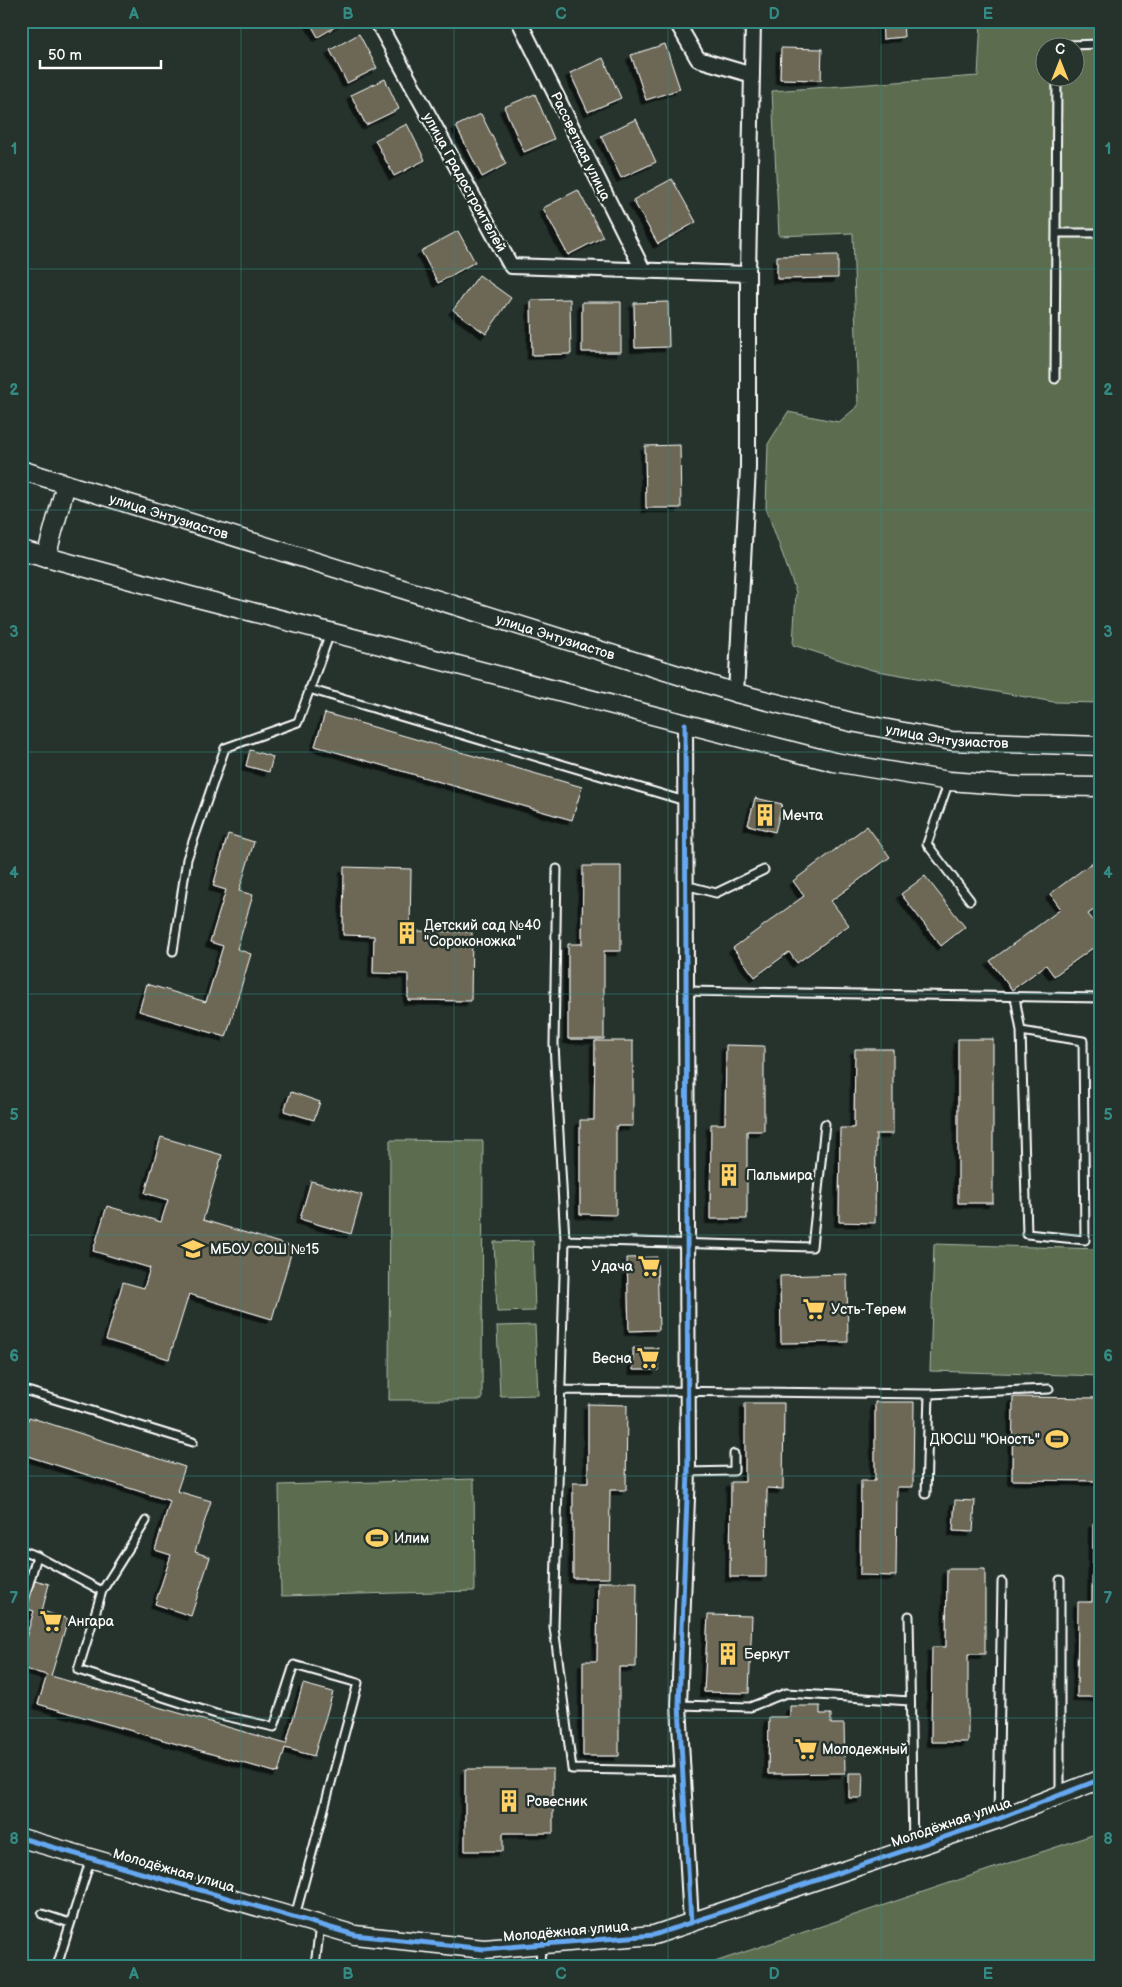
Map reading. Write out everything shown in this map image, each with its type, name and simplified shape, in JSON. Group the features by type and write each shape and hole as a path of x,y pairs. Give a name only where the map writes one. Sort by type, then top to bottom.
{"street":[{"name":"улица Градостроителей","path":"377,21 511,266 748,274"},
{"name":"Рассветная улица","path":"519,21 643,270"},
{"path":"676,21 698,59 752,75"},
{"path":"736,692 748,468 748,274 753,21"},
{"name":"улица Энтузиастов","path":"21,470 736,692 851,722 952,741 1101,746"},
{"path":"46,557 66,484"},
{"path":"21,550 834,762 949,780 1016,786 1101,787"},
{"path":"685,724 688,1472 679,1705 691,1923"},
{"name":"Молодёжная улица","path":"21,1838 355,1935 484,1950 654,1936 998,1819 1101,1779"}],"lane":[{"path":"1084,45 1101,44"},
{"path":"1055,379 1057,88"},
{"path":"1056,233 1101,233"},
{"path":"173,951 187,859 225,748 298,722 330,632"},
{"path":"310,689 685,801"},
{"path":"949,780 927,844 970,900"},
{"path":"557,869 554,1044 565,1240 554,1627 572,1769 683,1771"},
{"path":"685,885 716,893 764,870"},
{"path":"686,991 1101,998"},
{"path":"1015,997 1021,1031 1027,1234 1084,1240 1083,1041 1021,1031"},
{"path":"565,1240 812,1246 825,1124"},
{"path":"21,1389 193,1442"},
{"path":"561,1390 929,1394 1049,1389"},
{"path":"926,1494 929,1394"},
{"path":"688,1472 734,1471 734,1454"},
{"path":"146,1520 102,1591 78,1670 216,1714 274,1727 294,1665 358,1683 295,1917"},
{"path":"21,1550 37,1556 102,1591"},
{"path":"21,1611 37,1556"},
{"path":"1060,1580 1060,1794"},
{"path":"998,1819 1002,1582"},
{"path":"909,1616 913,1848"},
{"path":"679,1705 750,1707 786,1693 910,1701"},
{"path":"57,1966 92,1858"},
{"path":"42,1914 70,1923"},
{"path":"315,1966 320,1925"},
{"path":"540,1966 541,1945"}],"green space":[{"path":"981,21 1101,21 1101,703 1054,702 872,670 793,645 796,592 766,508 768,444 788,412 839,422 858,406 853,233 779,236 772,91 978,76"},
{"path":"390,1140 483,1141 482,1400 389,1400"},
{"path":"533,1241 535,1311 497,1312 494,1242"},
{"path":"934,1244 1101,1249 1101,1376 930,1371"},
{"path":"535,1325 538,1395 500,1396 497,1326"},
{"name":"Илим","path":"474,1479 475,1591 281,1596 279,1485"},
{"path":"1101,1832 1101,1966 703,1966"}],"building":[{"path":"309,21 345,21 318,37"},
{"path":"882,21 903,21 904,37 883,39"},
{"path":"359,34 377,68 347,83 330,50"},
{"path":"665,44 680,89 646,100 631,55"},
{"path":"781,48 822,49 821,80 780,79"},
{"path":"603,58 621,98 588,112 570,73"},
{"path":"385,79 399,109 366,125 351,95"},
{"path":"535,94 554,139 524,152 504,107"},
{"path":"481,114 506,164 482,177 456,126"},
{"path":"636,119 656,162 621,178 601,136"},
{"path":"407,124 425,160 394,176 375,140"},
{"path":"672,179 696,222 658,244 633,200"},
{"path":"578,190 603,237 568,255 543,208"},
{"path":"458,231 475,262 438,283 421,251"},
{"path":"838,255 838,278 777,279 777,256"},
{"path":"479,275 511,298 486,334 453,310"},
{"path":"570,299 571,354 532,355 531,300"},
{"path":"582,302 621,302 621,352 582,352"},
{"path":"668,302 669,347 635,348 634,303"},
{"path":"680,445 681,508 646,508 645,446"},
{"path":"325,713 582,787 572,820 315,746"},
{"path":"250,750 273,757 269,772 246,766"},
{"name":"Мечта","path":"755,798 782,804 775,832 748,825"},
{"path":"867,826 890,857 831,901 849,925 797,963 789,952 755,977 733,948 804,896 793,881"},
{"path":"228,834 254,842 239,891 253,895 237,949 251,954 226,1037 139,1011 147,984 206,1002 223,946 210,942 226,890 213,886"},
{"path":"1101,856 1101,905 1088,914 1101,931 1101,942 1054,976 1046,965 1012,990 990,961 1061,909 1050,894"},
{"path":"583,866 621,866 621,951 604,951 604,1039 568,1039 568,944 582,944"},
{"name":"Детский сад №40 \"Сороконожка\"","path":"344,867 411,869 410,931 472,932 471,1001 408,1000 408,974 373,973 374,936 343,935"},
{"path":"925,876 965,927 941,946 901,894"},
{"path":"958,1039 993,1039 993,1203 958,1203"},
{"path":"595,1041 633,1041 633,1126 616,1126 616,1215 580,1214 580,1120 594,1120"},
{"name":"Пальмира","path":"726,1045 764,1046 764,1131 747,1131 747,1219 710,1219 711,1124 725,1124"},
{"path":"855,1049 893,1049 893,1134 876,1134 875,1223 839,1222 840,1128 854,1128"},
{"path":"291,1092 320,1102 314,1120 284,1111"},
{"name":"МБОУ СОШ №15","path":"161,1137 222,1155 203,1220 293,1247 272,1319 189,1294 169,1359 106,1340 123,1282 144,1288 150,1268 93,1251 107,1206 161,1222 168,1200 145,1193"},
{"path":"311,1181 362,1195 351,1234 300,1219"},
{"path":"657,1257 659,1330 629,1331 627,1258"},
{"name":"Усть-Терем","path":"847,1274 848,1342 781,1343 780,1276"},
{"path":"633,1348 658,1348 658,1370 633,1370"},
{"name":"ДЮСШ \"Юность\"","path":"1013,1397 1101,1398 1101,1481 1012,1480"},
{"path":"875,1402 914,1402 913,1487 897,1487 896,1576 860,1575 861,1481 875,1481"},
{"path":"745,1403 784,1403 783,1489 767,1488 766,1577 730,1577 731,1482 745,1482"},
{"path":"588,1404 627,1405 626,1490 610,1490 609,1578 573,1578 573,1483 588,1483"},
{"path":"29,1417 185,1467 177,1491 211,1501 195,1552 210,1557 191,1616 155,1604 171,1555 155,1550 170,1501 21,1454 21,1440"},
{"path":"955,1500 975,1501 973,1532 953,1531"},
{"path":"1093,1523 1101,1523 1101,1697 1077,1697 1078,1602 1092,1602"},
{"path":"947,1569 985,1569 985,1654 968,1654 968,1742 931,1742 932,1647 946,1647"},
{"path":"21,1576 49,1584 42,1611 68,1619 51,1676 286,1744 303,1684 333,1692 314,1756 285,1748 278,1773 38,1704 47,1675 21,1668 21,1654 34,1611 21,1607"},
{"path":"598,1582 637,1582 636,1667 619,1667 619,1756 583,1756 583,1661 597,1661"},
{"name":"Беркут","path":"708,1615 752,1616 749,1693 704,1692"},
{"name":"Молодежный","path":"790,1706 820,1706 820,1714 831,1714 831,1724 844,1724 845,1773 768,1774 769,1717 790,1717"},
{"name":"Ровесник","path":"465,1769 553,1769 553,1833 503,1833 503,1851 465,1851"},
{"path":"849,1773 863,1773 862,1798 849,1798"}],"cycle path":[{"path":"685,724 688,1472 679,1705 691,1923"},
{"path":"21,1838 355,1935 484,1949 654,1935 998,1819 1101,1779"}],"place":[{"name":"Мечта","path":"765,815"},
{"name":"Детский сад №40 \"Сороконожка\"","path":"407,933"},
{"name":"Пальмира","path":"729,1175"},
{"name":"МБОУ СОШ №15","path":"193,1249"},
{"name":"Удача","path":"649,1266"},
{"name":"Усть-Терем","path":"814,1309"},
{"name":"Весна","path":"648,1358"},
{"name":"ДЮСШ \"Юность\"","path":"1057,1439"},
{"name":"Илим","path":"377,1538"},
{"name":"Ангара","path":"51,1621"},
{"name":"Беркут","path":"728,1654"},
{"name":"Молодежный","path":"806,1749"},
{"name":"Ровесник","path":"509,1801"}]}
